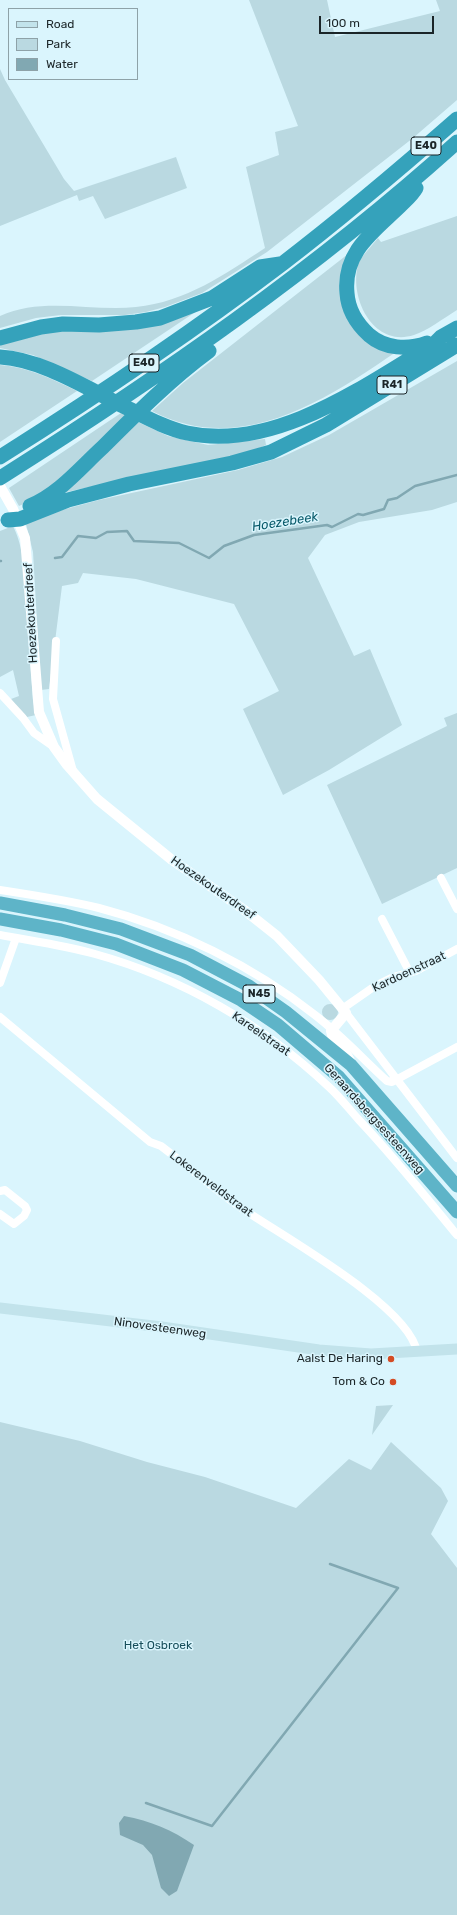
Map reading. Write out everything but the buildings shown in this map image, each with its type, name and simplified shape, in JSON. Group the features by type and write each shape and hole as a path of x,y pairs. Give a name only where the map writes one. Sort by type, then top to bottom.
{"highway":[{"name":"E40","path":"0,457 129,374 283,263 394,174 457,119"},
{"name":"E40","path":"0,478 142,386 213,336 344,238 457,142"},
{"path":"428,168 414,192 365,239 353,256 346,283 347,298 351,312 362,329 382,343 398,348 416,347 441,338"},
{"path":"0,338 41,326 63,324 99,325 136,322 160,318 212,298 260,267 283,263"},
{"name":"R41","path":"0,357 24,362 59,374 157,422 187,433 221,436 254,433 312,415 434,344 457,328"},
{"path":"10,516 42,501 62,485 148,403 210,350 213,336"},
{"name":"R41","path":"10,516 20,519 68,500 129,484 239,461 271,452 326,425 457,345"},
{"name":"Geraardsbergsesteenweg","path":"0,903 96,921 121,929 190,955 249,986 286,1012 350,1065 457,1186"},
{"name":"Geraardsbergsesteenweg","path":"0,920 61,930 116,944 183,970 241,1000 278,1025 339,1077 457,1212"}],"main road":[{"name":"Ninovesteenweg","path":"0,1308 162,1327 319,1350 371,1354 457,1349"}],"street":[{"name":"Hoezekouterdreef","path":"0,486 10,516 25,538 28,556 33,660 39,712 54,747 97,800 135,832 172,860 243,909 277,936 301,959 344,1011 457,1158"},
{"name":"Hoezekouterdreef","path":"56,641 53,699 73,771"},
{"name":"Hoezekouterdreef","path":"0,693 23,718 34,734 54,747"},
{"path":"441,878 457,909"},
{"path":"0,890 67,901 100,909 168,931 231,961 256,975 314,1014 332,1028 387,1081 392,1082 457,1047"},
{"path":"382,919 410,973"},
{"name":"Kareelstraat","path":"0,935 60,945 95,954 151,973 211,1002 266,1036 297,1059 330,1087 380,1142 457,1235"},
{"path":"0,983 16,938"},
{"name":"Kardoenstraat","path":"344,1011 375,986 393,977 423,968 457,949"},
{"path":"344,1011 332,1028 332,1038 348,1054 350,1065"},
{"name":"Lokerenveldstraat","path":"0,1017 150,1142 161,1146 237,1205 364,1289 405,1327 416,1343 417,1352"},
{"path":"0,1191 4,1190 25,1206 26,1213 18,1223 14,1224 0,1214"}],"green space":[{"path":"249,0 327,0 335,37 440,11 436,0 457,0 457,100 413,138 267,252 202,293 165,307 146,312 125,315 61,315 36,318 0,328 0,316 16,310 33,307 68,306 119,308 154,304 172,299 188,293 220,277 265,248 246,167 279,155 275,132 298,126"},
{"path":"0,69 5,80 64,179 74,191 176,157 187,188 105,219 93,196 79,201 77,195 0,226"},
{"path":"457,216 457,310 414,335 400,337 387,334 376,328 361,306 357,292 356,278 358,265 364,255 378,238 381,242"},
{"path":"348,254 342,305 396,352 340,388 310,404 280,417 249,425 217,428 185,424 152,411 183,383"},
{"path":"200,309 92,381 33,355 0,348 0,342 25,333"},
{"path":"457,361 457,502 432,510 359,522 325,535 308,558 354,656 370,649 402,725 329,770 283,795 243,709 279,691 234,604 136,579 83,573 78,583 62,586 49,689 41,690 33,552 25,520 99,500 238,470 282,457 329,435"},
{"path":"0,365 30,371 77,391 0,442"},
{"path":"121,413 127,417 76,466 47,490 19,506 9,488"},
{"path":"138,422 168,436 208,445 265,439 266,445 250,452 62,493"},
{"path":"13,526 23,557 33,701 36,715 27,717 11,699 19,696 13,670 0,677 0,531"},
{"path":"457,713 457,868 382,904 327,785 447,726 444,718"},
{"path":"327,1004 333,1004 338,1009 336,1018 333,1020 327,1020 322,1015 322,1009"},
{"path":"393,1405 372,1435 376,1406"},
{"name":"Het Osbroek","path":"0,1422 80,1441 147,1462 205,1477 296,1508 349,1459 371,1470 391,1442 441,1488 448,1501 431,1534 457,1568 457,1915 0,1915"}],"water":[{"path":"124,1816 161,1827 194,1845 177,1891 169,1896 161,1888 152,1855 143,1845 120,1835 119,1823"}],"waterway":[{"name":"Hoezebeek","path":"55,558 62,557 78,536 96,538 107,532 127,531 134,541 179,543 209,558 224,546 254,535 327,525 332,527 358,514 363,515 384,509 388,500 397,498 415,486 457,475"},
{"path":"146,1803 212,1826 398,1588 330,1564"}],"place":[{"name":"Aalst De Haring","path":"391,1359"},
{"name":"Tom & Co","path":"393,1382"}]}
